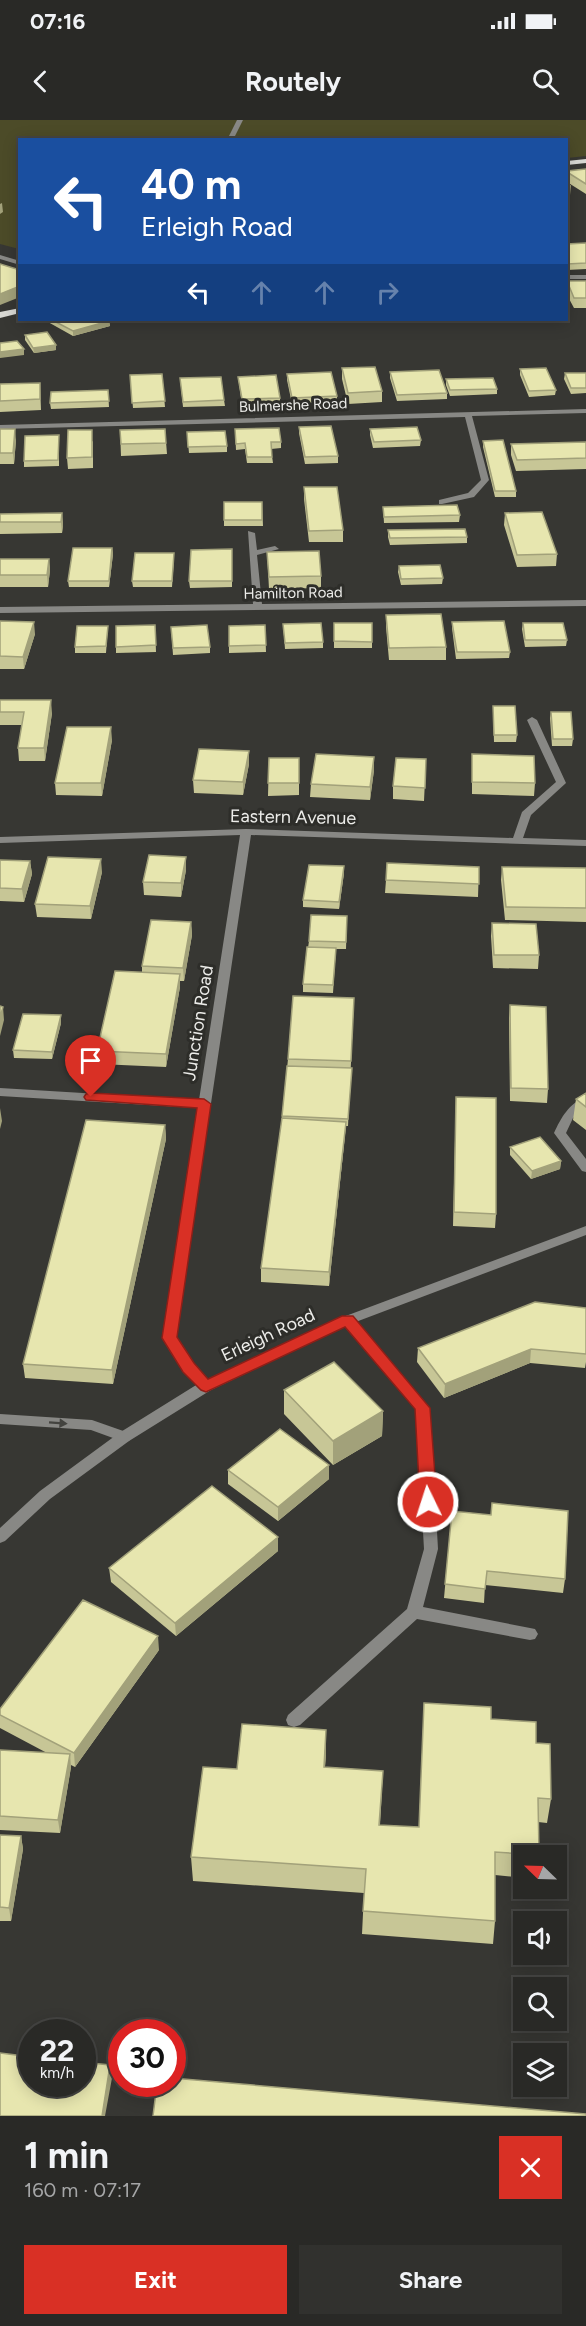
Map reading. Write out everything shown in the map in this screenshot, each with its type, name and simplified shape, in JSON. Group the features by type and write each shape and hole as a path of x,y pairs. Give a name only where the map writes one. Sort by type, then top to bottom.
{"main road":[{"path":"568,163 586,161"},
{"path":"0,315 18,310"}],"street":[{"path":"231,138 240,120"},
{"path":"0,257 18,262"},
{"path":"568,278 586,277"},
{"name":"Bulmershe Road","path":"0,427 586,411"},
{"path":"442,502 471,495 485,480 468,414"},
{"path":"251,533 258,608"},
{"path":"253,553 275,549"},
{"name":"Hamilton Road","path":"0,610 586,603"},
{"path":"517,840 526,814 561,783 532,720"},
{"name":"Eastern Avenue","path":"0,840 246,831 586,843"},
{"name":"Junction Road","path":"206,1386 188,1368 170,1338 246,831"},
{"path":"0,1092 204,1104"},
{"path":"586,1101 568,1116 560,1133 586,1168"},
{"name":"Erleigh Road","path":"0,1537 45,1495 124,1437 206,1386 348,1320 586,1230"},
{"path":"294,1720 414,1611 431,1550 423,1408 348,1320"},
{"path":"0,1419 92,1425 124,1437"},
{"path":"414,1611 530,1634"}],"shaded area":[{"path":"0,120 586,120 586,156 568,158 568,138 18,138 18,249 0,244"}],"building":[{"path":"586,169 586,184 568,173"},
{"path":"586,243 586,263 568,264 568,244"},
{"path":"0,264 18,269 18,287 0,294"},
{"path":"568,281 586,281 586,298 574,298"},
{"path":"54,321 109,321 73,331"},
{"path":"47,332 56,345 33,348 25,335"},
{"path":"17,341 24,349 0,352 0,343"},
{"path":"375,367 382,391 348,393 342,368"},
{"path":"546,368 556,390 529,391 520,369"},
{"path":"439,370 447,393 397,395 390,372"},
{"path":"331,372 337,396 292,398 287,374"},
{"path":"565,373 586,373 586,388 571,388"},
{"path":"162,374 165,401 132,403 130,375"},
{"path":"276,375 280,398 242,399 238,377"},
{"path":"221,377 224,400 183,402 180,378"},
{"path":"493,378 497,389 450,390 446,379"},
{"path":"40,383 40,399 0,401 0,384"},
{"path":"108,390 109,401 50,403 51,392"},
{"path":"331,426 338,456 305,457 299,427"},
{"path":"417,427 421,440 374,442 370,429"},
{"path":"279,428 281,442 271,442 272,457 247,457 245,443 236,444 235,429"},
{"path":"0,429 15,429 13,453 0,453"},
{"path":"165,429 166,443 121,444 120,430"},
{"path":"68,430 92,430 92,457 67,458"},
{"path":"225,431 227,446 188,447 187,432"},
{"path":"59,435 58,460 24,461 25,436"},
{"path":"503,440 516,491 495,491 483,441"},
{"path":"586,442 586,458 517,460 511,444"},
{"path":"304,487 337,487 343,530 309,531"},
{"path":"224,502 262,502 262,520 224,520"},
{"path":"457,505 460,515 384,517 383,507"},
{"path":"542,512 557,554 517,555 505,513"},
{"path":"62,513 61,522 0,522 0,514"},
{"path":"465,529 467,537 390,538 388,530"},
{"path":"73,548 112,548 109,581 68,581"},
{"path":"232,549 232,581 189,581 191,550"},
{"path":"319,551 321,576 269,577 267,552"},
{"path":"135,553 174,553 172,581 132,581"},
{"path":"0,559 49,559 47,575 0,575"},
{"path":"440,565 443,578 401,579 399,566"},
{"path":"441,614 446,647 389,648 386,615"},
{"path":"0,621 34,622 23,657 0,656"},
{"path":"504,621 510,652 457,652 452,622"},
{"path":"321,623 323,642 285,643 283,624"},
{"path":"334,623 372,623 372,642 334,641"},
{"path":"523,623 563,623 567,640 525,640"},
{"path":"155,625 156,645 116,647 116,626"},
{"path":"207,625 210,647 173,648 171,627"},
{"path":"265,625 266,645 229,646 229,626"},
{"path":"77,626 108,626 106,646 75,647"},
{"path":"0,700 51,700 44,748 18,748 24,712 0,712"},
{"path":"493,706 515,706 517,735 494,735"},
{"path":"551,712 571,712 573,739 553,739"},
{"path":"67,727 111,727 101,783 55,783"},
{"path":"199,749 249,751 243,782 193,780"},
{"path":"316,754 374,757 370,787 311,784"},
{"path":"472,754 534,756 535,783 472,782"},
{"path":"269,758 299,758 299,783 268,783"},
{"path":"396,758 426,759 425,788 393,786"},
{"path":"149,855 186,857 181,883 143,882"},
{"path":"48,857 101,859 90,906 35,904"},
{"path":"0,860 30,861 22,889 0,888"},
{"path":"387,863 479,867 479,884 386,880"},
{"path":"309,865 344,866 339,902 303,900"},
{"path":"502,867 586,868 586,908 506,907"},
{"path":"311,915 347,916 346,942 309,941"},
{"path":"151,920 191,922 183,968 142,966"},
{"path":"492,923 536,924 539,955 494,955"},
{"path":"307,947 336,948 333,985 303,984"},
{"path":"115,971 180,974 166,1054 97,1051"},
{"path":"293,996 354,998 351,1061 288,1059"},
{"path":"510,1005 546,1007 548,1089 511,1088"},
{"path":"23,1014 61,1015 52,1052 13,1050"},
{"path":"287,1066 352,1068 348,1119 282,1116"},
{"path":"586,1093 586,1107 576,1099"},
{"path":"456,1097 496,1098 496,1214 454,1212"},
{"path":"282,1118 346,1122 329,1272 261,1268"},
{"path":"86,1120 165,1125 112,1370 23,1364"},
{"path":"540,1137 561,1161 532,1171 510,1147"},
{"path":"535,1302 586,1308 586,1354 531,1349 445,1384 418,1348"},
{"path":"334,1362 383,1411 333,1441 284,1390"},
{"path":"280,1429 329,1465 278,1507 228,1470"},
{"path":"212,1486 278,1537 175,1623 109,1568"},
{"path":"492,1503 568,1511 565,1579 487,1571 485,1589 445,1584 452,1511 491,1515"},
{"path":"83,1600 158,1636 74,1753 0,1715 0,1709"},
{"path":"424,1703 491,1707 491,1719 536,1722 536,1743 550,1744 551,1799 538,1798 539,1845 513,1845 513,1853 495,1852 495,1921 363,1911 366,1869 191,1857 203,1767 237,1769 242,1724 326,1730 324,1767 383,1771 379,1825 419,1827"},
{"path":"0,1750 70,1754 58,1820 0,1816"},
{"path":"0,1835 21,1836 9,1908 0,1907"},
{"path":"0,2053 18,2055 18,2097 96,2097 96,2064 108,2065 102,2116 0,2116"},
{"path":"186,2079 586,2114 586,2116 153,2116 155,2097 186,2097"}],"route":[{"path":"91,1097 204,1104 170,1338 188,1368 206,1386 348,1320 423,1408 428,1502"}]}
